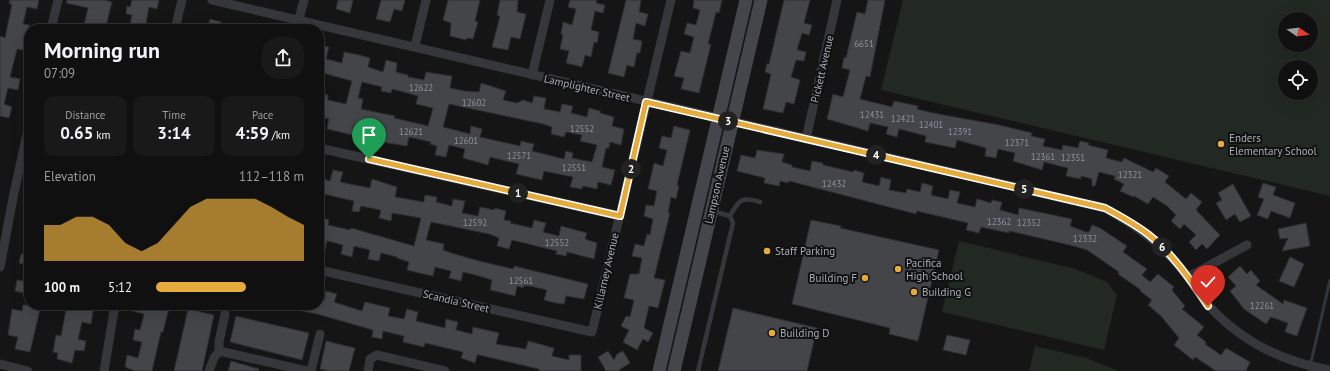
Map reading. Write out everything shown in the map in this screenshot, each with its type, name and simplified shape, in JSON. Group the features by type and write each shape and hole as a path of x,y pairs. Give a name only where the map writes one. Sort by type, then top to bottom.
{"main road":[{"name":"Lampson Avenue","path":"659,371 746,0"},
{"name":"Lampson Avenue","path":"674,371 761,0"}],"street":[{"path":"52,24 58,0"},
{"path":"176,24 182,0"},
{"name":"Lamplighter Street","path":"212,0 317,24"},
{"path":"299,20 304,0"},
{"path":"415,46 426,0"},
{"path":"532,75 550,0"},
{"name":"Killarney Avenue","path":"592,332 671,0"},
{"name":"Pickett Avenue","path":"806,139 837,0"},
{"name":"Lamplighter Street","path":"324,26 1105,208 1130,222 1150,236 1188,277 1208,306 1245,338 1269,352 1297,363 1330,370"},
{"path":"0,267 24,147"},
{"path":"324,149 620,216"},
{"path":"1188,277 1247,245"},
{"name":"Scandia Street","path":"324,271 592,332"},
{"path":"104,371 114,310"},
{"path":"210,371 214,358 219,350 219,342 226,314"},
{"path":"311,371 320,334"},
{"path":"219,350 307,371"},
{"path":"368,371 370,359 373,356 445,371"},
{"path":"0,364 28,371"}],"lane":[{"path":"730,216 738,202 743,199 760,202"},
{"path":"711,211 730,216"},
{"path":"698,371 733,223 730,216"}],"shaded area":[{"name":"Enders Elementary School","path":"903,0 1330,0 1330,196 881,90"},
{"path":"959,241 1076,269 1107,282 1117,295 1104,350 942,312"},
{"path":"1035,346 1086,358 1119,371 1029,371"}],"building":[{"path":"10,0 39,0 37,9 27,7 23,24 24,50 17,49 10,77 20,79 18,90 8,88 4,104 12,107 9,118 0,116 0,36 5,38 12,4 9,4"},
{"path":"67,0 104,0 112,2 106,24 84,24 88,8 66,3"},
{"path":"132,0 159,0 157,9 149,7 146,24 130,24 132,15 126,14 127,6 130,7"},
{"path":"338,0 353,0 350,13 336,9"},
{"path":"381,0 405,0 402,11 394,9 390,22 376,19"},
{"path":"448,0 480,0 475,21 478,22 473,39 467,38 466,40 450,36 451,23 443,20"},
{"path":"500,0 518,0 517,12 526,14 520,39 511,37 508,50 492,47 500,16 497,15"},
{"path":"570,0 597,0 596,3 605,5 603,13 595,11 591,30 599,32 597,43 594,42 591,57 585,55 582,67 566,63 569,51 560,49 563,35 561,34 563,22 572,25 576,9 568,7"},
{"path":"626,0 641,0 639,12 648,14 645,26 636,23 633,39 642,41 640,53 637,53 634,67 627,65 624,77 608,73"},
{"path":"694,0 722,0 719,13 716,12 708,44 711,44 699,93 681,89 684,78 674,76 681,51 690,53 694,37 684,34 687,23 696,25 700,10 693,8"},
{"path":"784,0 810,0 804,23 812,25 809,35 802,33 797,50 806,52 804,61 796,60 791,77 800,80 794,104 786,102 783,113 763,109 771,74 765,72 767,64 769,64"},
{"path":"868,0 885,0 870,77 866,76 860,99 892,107 894,101 918,106 917,109 933,113 999,125 1032,133 1031,136 1045,139 1043,146 1062,150 1063,145 1078,148 1080,141 1089,143 1088,145 1108,150 1106,158 1122,162 1124,158 1153,172 1156,168 1169,176 1165,182 1186,199 1191,193 1202,202 1196,210 1220,235 1207,249 1202,244 1196,250 1189,242 1196,235 1184,224 1180,229 1171,221 1176,215 1167,206 1153,197 1148,204 1134,196 1133,197 1120,191 1124,184 1114,179 1115,176 1099,172 1095,186 1092,186 1092,179 1081,176 1081,179 1066,176 1068,168 1044,162 1042,170 1013,161 1015,153 998,149 996,158 985,156 986,148 957,140 955,148 925,142 926,136 899,129 897,137 886,134 888,127 870,123 868,131 827,119 833,94 843,97 850,70 842,68 844,57 846,58 857,12 865,14"},
{"path":"210,19 221,22 220,24 208,24"},
{"path":"324,46 329,47 326,59 342,63 344,52 370,58 368,67 383,72 386,60 397,63 396,72 408,75 408,77 424,80 426,72 452,76 450,88 479,92 481,83 506,91 503,100 517,103 523,100 532,103 534,96 546,98 544,109 560,112 562,104 573,106 571,113 587,117 589,108 600,111 600,113 614,117 612,126 624,129 621,145 610,142 609,148 606,148 602,167 615,170 611,185 598,182 597,189 583,186 582,189 570,187 573,177 544,171 542,180 516,174 519,164 490,157 488,165 463,158 465,149 449,145 446,157 435,155 437,146 430,144 431,142 409,137 407,146 381,142 383,131 354,125 352,135 327,129 329,119 324,118 324,94 328,95 328,100 346,104 352,81 324,73","holes":["362,82 382,87 381,91 391,93 392,89 418,96 416,104 433,108 428,126 394,118 395,116 361,109 363,99 358,98","449,104 552,127 551,134 564,137 566,132 582,135 580,141 597,145 592,162 572,158 573,153 566,151 564,159 532,151 534,144 521,141 520,146 480,137 482,129 471,126 470,134 443,127"]},
{"path":"674,126 690,130 677,185 679,186 676,199 671,197 668,213 670,213 654,278 665,280 658,308 649,306 644,328 653,333 648,342 643,339 637,350 623,342 629,330 621,326 626,316 630,317 634,300 624,298 630,274 639,274 642,258 632,256 635,244 644,246 647,234 650,235 653,219 644,216 646,205 654,206 657,191 648,189 654,163 663,166 667,150 659,148 662,136 671,138"},
{"path":"757,150 784,154 782,162 792,165 792,167 810,171 812,161 853,172 854,170 864,173 862,182 879,186 881,177 891,180 889,190 906,193 907,189 920,192 922,183 933,186 931,195 948,199 950,190 960,192 957,203 975,207 977,199 991,203 992,200 1002,202 1000,210 1018,215 1019,208 1072,219 1070,226 1086,232 1089,232 1092,225 1100,228 1127,246 1123,252 1147,269 1142,275 1150,282 1158,274 1174,287 1172,290 1185,306 1182,309 1204,327 1197,335 1206,342 1205,344 1221,355 1226,348 1250,362 1246,371 1216,371 1195,357 1193,360 1174,345 1179,338 1161,316 1148,305 1152,300 1140,291 1141,290 1118,274 1119,272 1087,250 1009,231 1009,233 981,227 979,233 966,230 968,223 917,211 916,214 789,181 788,183 780,181 779,186 764,183 765,178 737,171 741,155 755,158"},
{"path":"333,170 343,172 340,182 370,188 372,179 397,187 395,197 424,202 425,195 437,197 436,202 452,206 453,199 465,201 462,213 478,216 480,207 494,210 495,208 506,211 504,220 511,221 510,223 532,228 534,220 546,223 543,232 559,236 561,226 587,233 585,239 597,243 594,259 567,252 566,256 556,254 557,251 512,240 509,249 497,246 499,238 489,234 431,222 426,240 444,244 443,250 479,261 513,269 514,266 588,284 584,299 566,296 564,304 556,303 544,300 547,290 530,286 524,286 523,288 517,286 515,296 490,290 492,280 479,276 463,272 461,281 449,278 451,271 435,267 433,276 419,273 407,270 409,262 397,257 381,253 379,261 368,259 370,250 354,246 352,257 341,254 343,245 327,241 324,254 324,219 329,220 328,225 350,230 351,228 414,246 421,218 392,213 391,221 379,218 381,210 361,206 359,212 352,211 354,201 324,194 324,179 330,181"},
{"path":"1263,183 1276,187 1273,195 1295,203 1290,218 1271,211 1268,219 1257,215 1264,199 1258,197"},
{"path":"1233,184 1251,216 1240,222 1235,214 1226,220 1216,203 1222,200 1218,193"},
{"path":"811,220 939,250 918,341 889,334 890,328 792,304"},
{"path":"1306,223 1310,246 1282,251 1288,238 1280,239 1278,229"},
{"path":"21,254 24,254 24,264 19,263"},
{"path":"1290,257 1304,264 1294,287 1279,281"},
{"path":"1240,266 1247,274 1251,270 1260,281 1256,285 1283,304 1284,300 1307,308 1297,336 1285,332 1288,323 1271,317 1266,324 1244,309 1230,291 1236,286 1228,277"},
{"path":"17,280 24,281 24,293 15,291"},
{"path":"326,291 337,294 334,302 362,311 365,302 390,308 388,316 404,319 407,309 418,312 416,321 445,328 446,319 458,322 456,330 472,334 473,327 499,333 496,344 526,349 528,341 554,348 552,356 569,360 569,355 581,355 581,371 539,371 539,369 479,355 477,355 475,363 461,358 463,352 425,343 424,347 403,342 404,336 383,331 382,339 372,337 373,330 317,314 297,310 324,310"},
{"path":"23,305 24,310 40,310 30,352 15,349 18,337 8,335 12,309 22,311"},
{"path":"733,308 817,328 807,371 718,371"},
{"path":"66,310 93,310 91,324 82,322 78,339 86,341 84,351 75,350 72,363 57,359 58,353 53,352 56,335 61,336"},
{"path":"129,310 168,310 163,332 161,332 152,371 135,371 125,367 127,355 138,358 142,342 133,340 135,329 140,330 144,314"},
{"path":"188,310 214,315 202,371 174,371"},
{"path":"236,316 309,333 302,360 230,342"},
{"path":"947,335 970,340 966,355 943,350"},
{"path":"326,341 355,348 349,371 329,371 320,369"},
{"path":"608,351 614,360 617,354 623,351 630,363 619,370 620,371 606,371 598,357"},
{"path":"231,361 259,369 258,371 228,371"}],"waterway":[{"path":"1309,371 1330,280"}],"place":[{"name":"Enders Elementary School","path":"1221,144"},
{"name":"Staff Parking","path":"767,251"},
{"name":"Pacifica High School","path":"898,269"},
{"name":"Building F","path":"865,278"},
{"name":"Building G","path":"914,292"},
{"name":"Building D","path":"772,333"}],"route":[{"path":"369,159 620,216 646,102 1105,208 1130,222 1150,236 1188,277 1208,306"}]}
